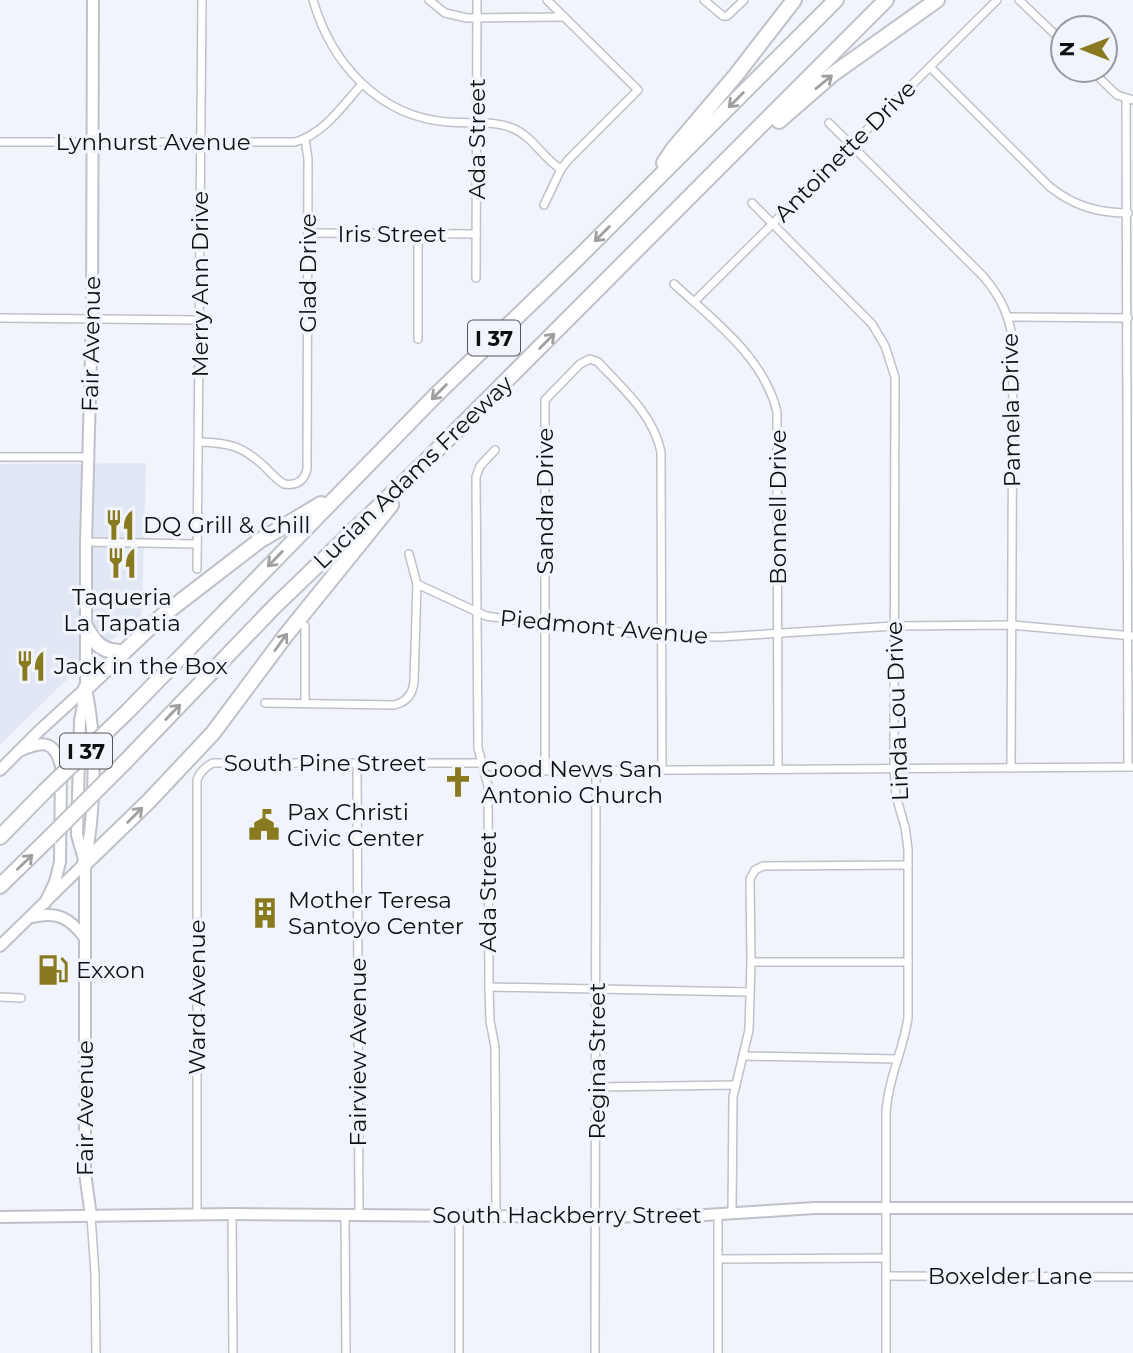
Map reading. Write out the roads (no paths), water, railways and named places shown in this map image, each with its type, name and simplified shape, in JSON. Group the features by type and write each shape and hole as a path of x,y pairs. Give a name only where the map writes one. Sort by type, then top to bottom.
{"highway":[{"path":"650,185 674,148 736,75 794,0"},
{"name":"Lucian Adams Freeway","path":"0,837 436,395 836,0"},
{"name":"Lucian Adams Freeway","path":"0,886 125,762 274,607 429,458 886,0"},
{"path":"663,224 713,186 797,103 937,0"},
{"path":"85,863 149,801 213,733 286,635 429,458"},
{"path":"86,688 163,615 259,541 340,492"},
{"path":"86,628 95,643 103,649 123,652"}],"main road":[{"name":"Fair Avenue","path":"91,1216 85,1173 85,863 77,835 80,721 86,688 86,542 92,319 93,0"},
{"path":"0,771 86,688"},
{"path":"19,751 34,744 47,744 54,748 61,766 60,862 55,882 45,903"},
{"path":"0,946 85,863"},
{"path":"30,918 46,914 59,915 69,920 85,938"},
{"name":"South Hackberry Street","path":"0,1217 197,1214 597,1217 732,1214 815,1208 1133,1208"}],"street":[{"name":"Merry Ann Drive","path":"197,569 202,0"},
{"path":"313,0 333,49 362,84 391,105 413,115 446,122 499,124 517,130 561,169"},
{"path":"429,0 450,15 477,18 564,17"},
{"name":"Ada Street","path":"476,278 477,0"},
{"path":"544,205 561,169 638,90 547,0"},
{"path":"704,0 723,16 727,16 744,0"},
{"name":"Antoinette Drive","path":"694,302 997,0"},
{"path":"1019,0 1049,29"},
{"path":"930,66 1064,198 1090,209 1128,213"},
{"path":"305,139 323,126 362,84"},
{"path":"1106,84 1117,95 1130,99 1130,768"},
{"name":"Pamela Drive","path":"829,123 983,276 998,295 1008,317 1013,346 1011,768"},
{"name":"Lynhurst Avenue","path":"0,142 289,143 305,139"},
{"name":"Glad Drive","path":"199,442 224,443 239,447 287,485 298,483 305,476 308,159 305,139"},
{"name":"Linda Lou Drive","path":"752,203 872,324 886,346 893,366 894,769 896,796 907,838 908,1018 887,1100 886,1353"},
{"name":"Iris Street","path":"308,233 476,234"},
{"path":"418,234 418,339"},
{"name":"Bonnell Drive","path":"674,284 758,368 774,400 778,442 778,769"},
{"path":"1008,317 1128,318"},
{"path":"0,318 199,320"},
{"name":"Sandra Drive","path":"545,770 545,400 580,364 590,359 598,362 641,407 659,444 662,459 662,636"},
{"name":"Ada Street","path":"495,450 480,466 476,477 478,748 488,786 488,987 495,1047 496,1216"},
{"path":"0,457 90,457"},
{"path":"86,542 197,544"},
{"path":"265,703 394,705 405,701 414,687 414,608 417,584 409,554"},
{"name":"Piedmont Avenue","path":"417,584 495,618 662,636 720,637 894,626 1012,625 1130,635"},
{"path":"305,626 305,703"},
{"path":"662,636 662,770"},
{"name":"South Pine Street","path":"197,780 213,763 481,763 498,769 545,770 1130,768"},
{"name":"Fairview Avenue","path":"357,763 359,1215"},
{"name":"Regina Street","path":"596,770 596,1353"},
{"name":"Ward Avenue","path":"197,780 197,1214"},
{"path":"732,1214 735,1085 749,1030 750,879 755,870 763,866 908,865"},
{"path":"751,962 908,962"},
{"path":"488,987 749,992"},
{"path":"0,998 21,998"},
{"path":"744,1056 897,1059"},
{"path":"597,1087 735,1085"},
{"path":"232,1214 233,1353"},
{"path":"718,1214 718,1353"},
{"path":"345,1215 346,1353"},
{"name":"Fair Avenue","path":"91,1216 96,1353"},
{"path":"459,1216 459,1353"},
{"path":"718,1259 887,1258"},
{"name":"Boxelder Lane","path":"887,1276 1133,1277"}],"place":[{"name":"DQ Grill & Chill","path":"120,525"},
{"name":"Taqueria La Tapatia","path":"122,563"},
{"name":"Jack in the Box","path":"31,666"},
{"name":"Good News San Antonio Church","path":"458,782"},
{"name":"Pax Christi Civic Center","path":"264,825"},
{"name":"Mother Teresa Santoyo Center","path":"265,913"},
{"name":"Exxon","path":"53,970"}]}
